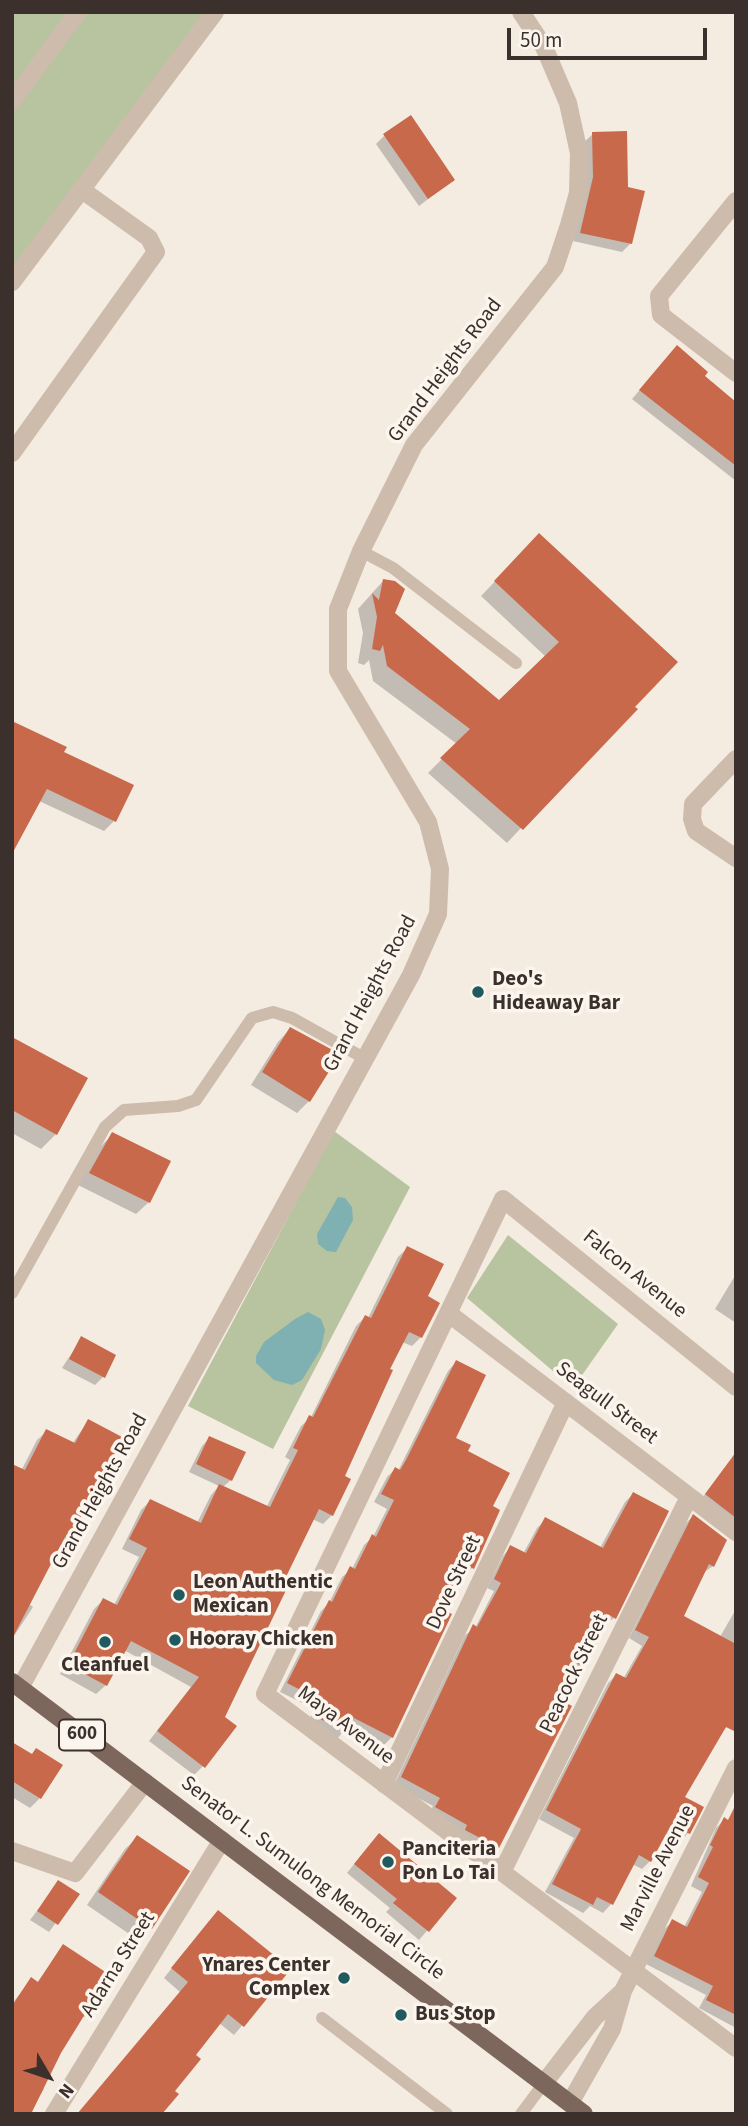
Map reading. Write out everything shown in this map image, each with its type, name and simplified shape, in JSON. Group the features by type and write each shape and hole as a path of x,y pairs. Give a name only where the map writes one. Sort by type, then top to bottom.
{"main road":[{"name":"Senator L. Sumulong Memorial Circle","path":"16,1685 544,2083 572,2110"}],"street":[{"path":"12,101 78,12"},
{"path":"12,282 215,12"},
{"name":"Grand Heights Road","path":"16,1685 411,975 439,914 440,869 428,822 338,671 338,609 361,551 414,446 555,267 569,225 578,193 579,153 568,103 544,47 521,12"},
{"path":"12,453 156,252 149,238 82,190"},
{"path":"736,201 659,296 661,315 736,373"},
{"path":"736,759 693,804 692,819 696,831 736,858"},
{"name":"Maya Avenue","path":"503,1199 265,1694 736,2048"},
{"name":"Falcon Avenue","path":"503,1199 736,1387"},
{"name":"Seagull Street","path":"448,1312 736,1532"},
{"name":"Dove Street","path":"384,1784 566,1402"},
{"name":"Peacock Street","path":"502,1872 689,1497"},
{"name":"Marville Avenue","path":"572,2110 612,2029 622,1991 736,1768"},
{"path":"12,1851 75,1872 145,1782"},
{"name":"Adarna Street","path":"54,2114 222,1840"},
{"name":"Marville Avenue","path":"544,2083 595,2017 622,1991"}],"lane":[{"path":"361,551 393,568 516,663"},
{"path":"12,1293 105,1127 124,1110 178,1106 196,1100 252,1018 273,1012 292,1018 364,1058"},
{"path":"322,2018 447,2114"},
{"path":"521,2114 544,2083"}],"green space":[{"path":"12,12 219,12 12,273"},
{"path":"334,1131 410,1187 273,1449 188,1406"},
{"path":"508,1235 618,1324 573,1388 467,1298"}],"water":[{"path":"338,1197 345,1198 352,1207 353,1220 336,1252 327,1251 318,1244 317,1234"},
{"path":"308,1312 321,1319 325,1330 321,1349 302,1380 292,1385 274,1380 256,1363 256,1356 264,1342"}],"building":[{"path":"411,115 455,180 428,199 383,134"},
{"path":"627,131 628,187 645,191 632,244 580,233 593,177 592,132"},
{"path":"677,345 708,372 705,376 736,402 736,466 639,390"},
{"path":"539,533 678,662 635,707 638,709 523,830 440,758 470,729 387,666 383,645 380,651 372,649 377,617 372,593 379,600 383,579 395,581 405,589 395,613 499,700 559,642 494,581"},
{"path":"12,721 67,747 64,752 134,785 116,822 47,789 12,854"},
{"path":"290,1027 340,1054 310,1102 262,1072"},
{"path":"12,1037 88,1078 57,1135 12,1110"},
{"path":"112,1132 171,1161 150,1203 89,1173"},
{"path":"407,1246 444,1264 428,1296 440,1303 422,1338 409,1332 390,1369 393,1370 345,1476 351,1479 333,1516 319,1509 284,1581 289,1584 225,1717 237,1726 205,1768 157,1731 199,1677 131,1641 107,1686 68,1665 103,1598 117,1605 147,1548 129,1539 150,1499 201,1523 219,1484 270,1507 298,1450 293,1448 309,1415 313,1417 365,1315 371,1318"},
{"path":"81,1336 116,1355 105,1378 69,1359"},
{"path":"456,1360 486,1375 456,1438 471,1445 468,1451 510,1473 493,1506 500,1510 474,1569 464,1564 442,1609 452,1614 393,1738 354,1718 347,1732 314,1716 322,1701 287,1683 329,1600 332,1602 350,1566 355,1569 372,1534 376,1537 394,1500 381,1494 395,1467 400,1470 406,1460"},
{"path":"88,1419 124,1438 69,1539 65,1537 12,1639 12,1464 25,1470 46,1429 75,1443"},
{"path":"209,1436 246,1452 232,1481 196,1464"},
{"path":"736,1452 736,1518 705,1494"},
{"path":"633,1492 669,1511 616,1619 611,1616 584,1667 576,1663 557,1698 572,1706 499,1848 465,1830 467,1825 435,1807 440,1798 401,1777 473,1624 477,1627 501,1583 494,1579 510,1545 526,1553 545,1517 603,1548"},
{"path":"693,1514 727,1540 714,1567 709,1564 684,1616 736,1644 736,1732 726,1727 685,1797 704,1807 690,1834 671,1825 651,1862 639,1855 613,1905 597,1897 593,1905 552,1884 581,1829 546,1810 616,1673 626,1678 649,1637 635,1630"},
{"path":"12,1742 32,1754 36,1748 63,1765 41,1799 12,1781"},
{"path":"736,1804 736,2015 706,2000 713,1986 654,1956 672,1919 687,1927 709,1883 698,1877 713,1847 710,1845 724,1817 728,1820"},
{"path":"379,1833 457,1898 429,1932 393,1903 397,1899 354,1864"},
{"path":"137,1835 190,1871 152,1929 98,1892"},
{"path":"58,1880 80,1894 58,1925 37,1911"},
{"path":"218,1910 291,1969 244,2027 228,2014 196,2055 201,2059 175,2091 179,2094 162,2114 77,2114 188,1982 171,1968"},
{"path":"63,1944 116,1979 95,2010 90,2006 61,2053 31,2114 12,2114 12,2006 31,1977 38,1982"}],"place":[{"name":"Deo's Hideaway Bar","path":"478,992"},
{"name":"Leon Authentic Mexican","path":"179,1595"},
{"name":"Hooray Chicken","path":"175,1640"},
{"name":"Cleanfuel","path":"105,1642"},
{"name":"Panciteria Pon Lo Tai","path":"388,1862"},
{"name":"Ynares Center Complex","path":"344,1978"},
{"name":"Bus Stop","path":"401,2015"}]}
